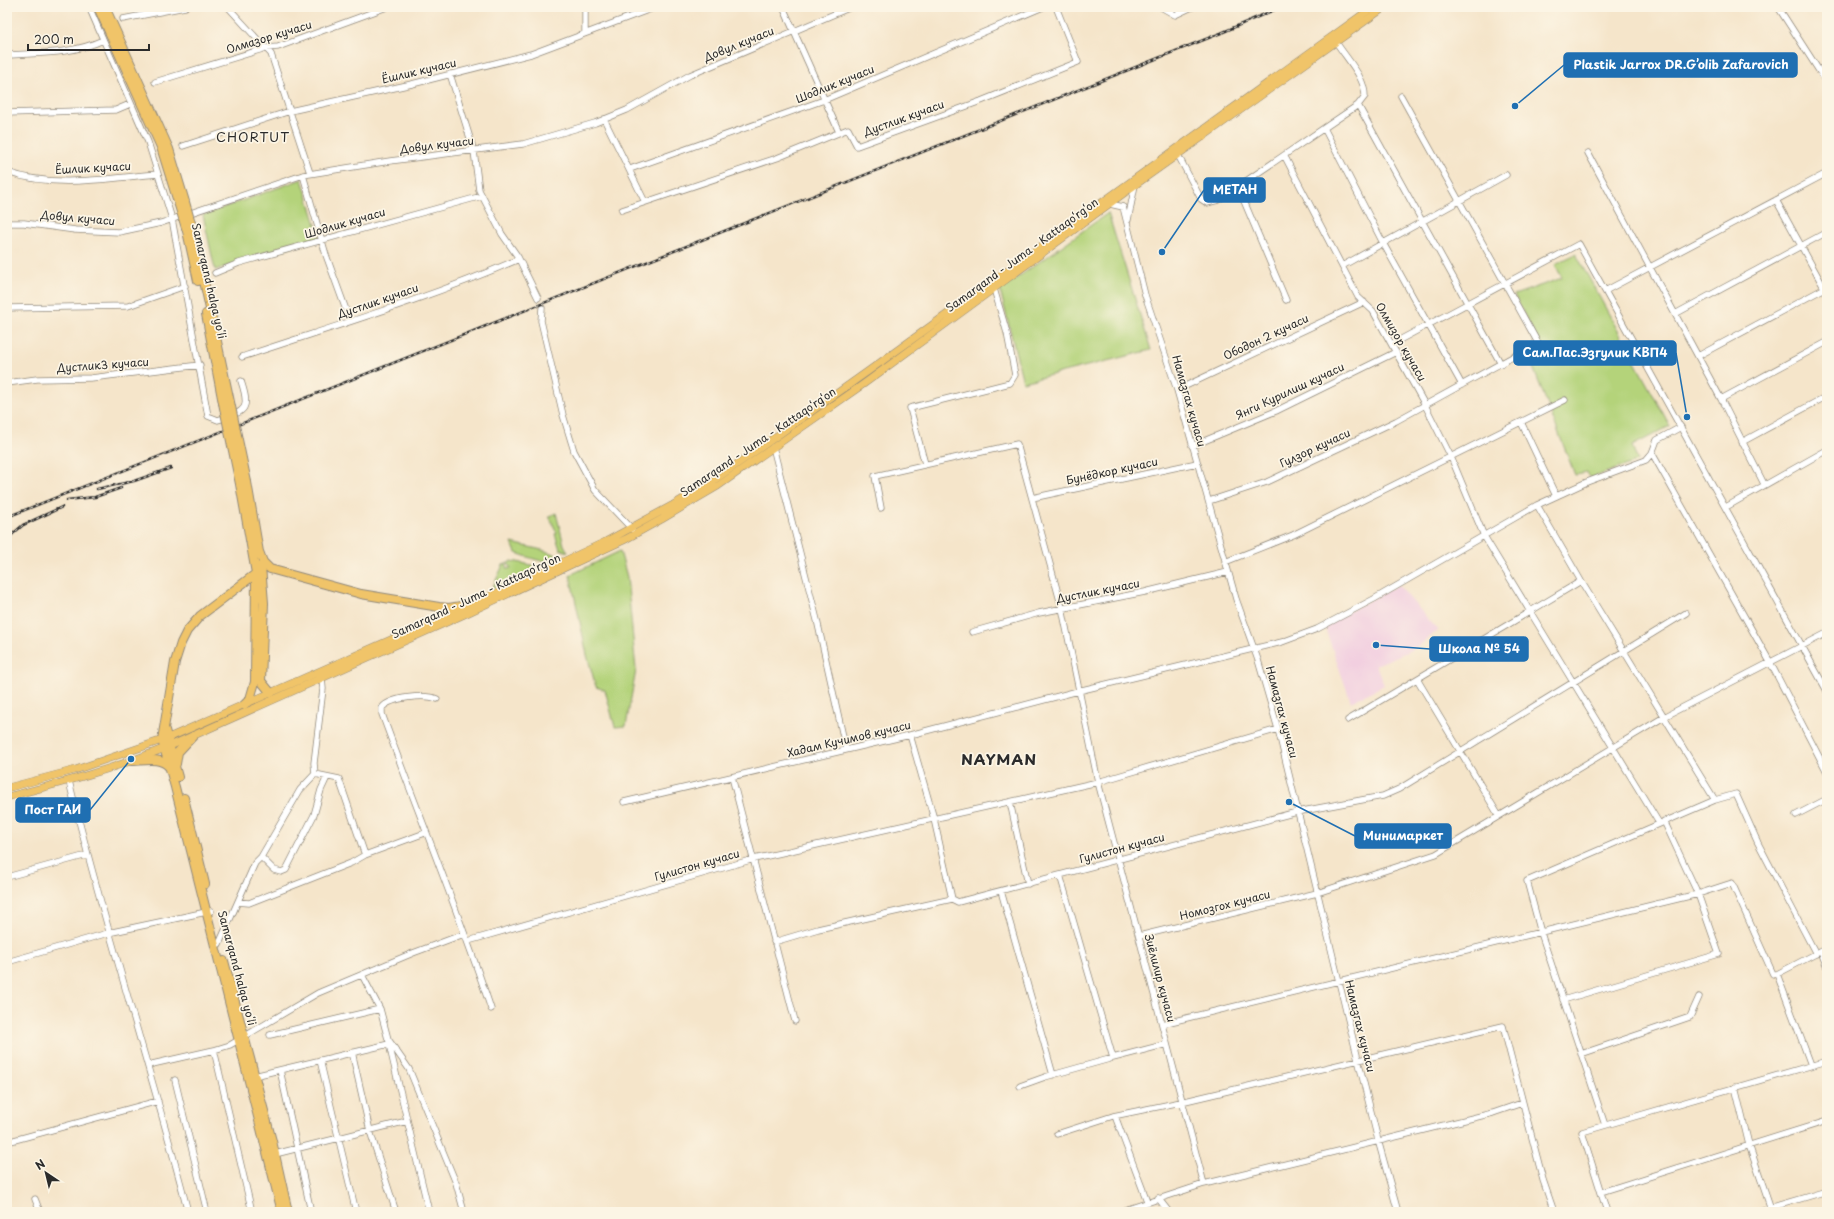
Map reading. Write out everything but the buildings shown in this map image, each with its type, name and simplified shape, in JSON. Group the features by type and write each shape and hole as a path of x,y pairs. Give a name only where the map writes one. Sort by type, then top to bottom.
{"highway":[{"name":"Samarqand halqa yoʻli","path":"98,7 162,147 182,202"},
{"name":"Samarqand halqa yoʻli","path":"104,7 169,149 190,230 258,549 264,622 261,681 271,693"},
{"name":"Samarqand halqa yoʻli","path":"243,483 255,562 259,571 255,682 250,698 244,705"},
{"path":"258,549 263,562 270,569 342,590 439,607 449,608 473,604"},
{"path":"244,582 253,572 255,562"},
{"name":"Samarqand halqa yoʻli","path":"259,571 200,616 187,631 175,662 165,741 194,839 208,911 241,1039 254,1076 275,1154 288,1212"},
{"path":"131,761 158,761 172,767 178,752 193,736"},
{"name":"Samarqand halqa yoʻli","path":"208,911 219,944 282,1212"}],"main road":[{"name":"Samarqand - Juma - Kattaqo‘rg‘on","path":"960,309 994,289 1178,155 1320,50 1373,7"},
{"name":"Samarqand - Juma - Kattaqo‘rg‘on","path":"7,797 69,782 131,761 165,741 473,604 632,529 713,481 827,404 865,383 960,309 1320,50 1336,42 1385,7"},
{"name":"Samarqand - Juma - Kattaqo‘rg‘on","path":"7,788 75,770 165,741 193,736 645,530 718,486 773,447 827,404"}],"street":[{"path":"89,7 130,104 148,142 172,219 200,365 208,416 214,420 238,413 244,408 246,398 241,381"},
{"path":"124,19 185,7"},
{"path":"228,7 271,54 310,174"},
{"name":"Олмазор кучаси","path":"155,82 266,48 278,47 387,7"},
{"path":"585,7 585,33"},
{"name":"Ёшлик кучаси","path":"184,146 290,111 531,54 656,7"},
{"path":"622,210 777,158 839,132 783,7"},
{"name":"Довул кучаси","path":"7,223 24,223 75,230 119,232 172,219 303,174 524,144 604,119 627,110 690,75 851,7"},
{"name":"Шодлик кучаси","path":"630,169 824,100 1043,7"},
{"name":"Дустлик кучаси","path":"839,132 848,129 857,146 981,101 1078,62 1056,7"},
{"path":"1162,7 1175,16 1192,7"},
{"path":"1778,7 1827,82"},
{"path":"7,54 50,53 93,45 103,40"},
{"path":"1178,155 1201,199 1207,203 1218,200 1358,105 1365,96 1362,82 1336,42"},
{"path":"450,74 474,151 476,178 482,196 502,234 519,259 538,298"},
{"path":"1401,96 1416,120 1458,201 1506,283"},
{"path":"7,113 116,110 130,104"},
{"path":"1358,105 1501,364"},
{"path":"604,119 645,202"},
{"path":"1324,128 1383,243 1430,324 1462,384"},
{"path":"1588,153 1721,399 1764,484"},
{"name":"Олмизор кучаси","path":"1284,155 1358,297 1373,311 1425,405 1451,457 1484,536 1661,822 1698,894 1719,954 1563,1000"},
{"name":"Ёшлик кучаси","path":"7,172 16,175 53,181 158,174"},
{"path":"1605,291 1827,172"},
{"path":"303,174 323,240 326,255 350,321"},
{"path":"1342,266 1506,174"},
{"path":"1128,222 1135,185"},
{"path":"1238,187 1286,300"},
{"name":"Шодлик кучаси","path":"215,272 239,263 482,196"},
{"path":"1698,356 1826,290 1776,200"},
{"path":"1110,204 1123,207 1128,222"},
{"name":"Намазгах кучаси","path":"1128,222 1145,295 1177,390 1236,599 1254,650 1278,729 1358,1060 1398,1212"},
{"path":"1675,314 1827,232"},
{"path":"1392,344 1579,244 1803,645 1827,691"},
{"name":"Дустлик кучаси","path":"242,357 487,273 519,259"},
{"name":"Гулзор кучаси","path":"1209,501 1267,482 1396,421 1538,343 1506,283"},
{"path":"7,308 128,306 185,286"},
{"path":"881,508 875,476 925,464 910,408 1010,383 1014,379 1015,375 1007,332 994,289"},
{"name":"Ободон 2 кучаси","path":"1177,390 1364,302"},
{"path":"542,308 541,321 563,415 574,451 595,490 632,529"},
{"path":"1721,399 1827,342"},
{"name":"Янги Курилиш кучаси","path":"1192,446 1276,411 1396,352"},
{"name":"Дустлик3 кучаси","path":"7,383 37,379 91,378 200,365"},
{"path":"1742,442 1827,396"},
{"path":"1225,562 1293,535 1565,400"},
{"path":"1521,422 1556,496"},
{"path":"1681,427 1657,440 1652,453 1770,662 1827,772"},
{"name":"Зиёлилир кучаси","path":"925,464 1017,444 1062,608 1098,782 1181,1102 1204,1184"},
{"path":"773,447 817,620 846,750"},
{"path":"1726,507 1764,484 1827,450"},
{"name":"Хадам Кучимов кучаси","path":"624,802 910,735 1078,691 1254,650 1282,642 1317,629 1374,599 1537,505 1587,482 1633,466 1646,460 1652,453"},
{"name":"Бунёдкор кучаси","path":"1032,498 1197,462"},
{"path":"1537,505 1581,581 1715,800"},
{"name":"Дустлик кучаси","path":"972,632 1039,613 1145,592 1228,572"},
{"path":"1348,720 1581,581"},
{"name":"Гулистон кучаси","path":"774,942 818,929 952,899 958,902 1297,812 1383,796 1399,789 1686,613"},
{"name":"Номозгох кучаси","path":"1139,936 1317,893 1436,854 1615,748 1664,717 1827,634"},
{"path":"219,944 255,863 261,857 300,790 315,774 314,763 323,689 322,678"},
{"path":"1417,679 1499,816"},
{"path":"437,699 430,696 414,697 384,705 382,708 382,714 425,833 468,941 491,1009"},
{"name":"Гулистон кучаси","path":"468,941 754,859 1098,782 1278,729"},
{"path":"910,735 934,819 952,899"},
{"path":"315,774 339,779 365,855"},
{"path":"261,857 274,870 281,872 286,870 314,815 321,790 327,777"},
{"path":"732,777 795,1021"},
{"path":"69,782 108,933 148,1065 188,1212"},
{"path":"1605,1125 1541,933 1527,881 1661,822 1715,800 1736,794 1758,843 1827,967"},
{"path":"1796,815 1827,799"},
{"path":"1010,802 1028,884"},
{"path":"238,902 249,903 351,864 365,855 425,833"},
{"path":"7,877 87,856"},
{"path":"1060,875 1113,1058"},
{"path":"1162,1024 1339,982 1484,945 1541,933 1698,894 1732,883 1734,884 1771,972 1777,974 1827,948"},
{"path":"1001,891 1053,1075"},
{"path":"7,962 108,933 208,911"},
{"path":"148,1065 214,1050 241,1039 257,1028 318,993 362,976 412,953 464,934"},
{"path":"1777,974 1811,1065"},
{"path":"362,976 380,1009 389,1041 429,1212"},
{"path":"1581,1054 1690,1017 1699,997"},
{"path":"270,1035 380,1009"},
{"path":"1057,1134 1115,1116 1181,1102 1503,1026 1543,1180 1554,1212"},
{"path":"254,1076 352,1052 389,1041"},
{"path":"389,1041 408,1069 456,1183 464,1212"},
{"path":"1020,1086 1053,1075 1167,1044"},
{"path":"214,1050 252,1212"},
{"path":"352,1052 370,1131 396,1212"},
{"path":"320,1060 356,1212"},
{"path":"1607,1212 1582,1132 1827,1060"},
{"path":"280,1070 311,1212"},
{"path":"175,1080 207,1212"},
{"path":"1735,1087 1750,1144 1771,1210"},
{"path":"7,1142 158,1101"},
{"path":"1119,1212 1147,1201 1204,1184 1378,1140 1493,1113 1522,1103"},
{"path":"1115,1116 1147,1201"},
{"path":"275,1154 407,1121"},
{"path":"1601,1192 1827,1121"},
{"path":"1756,1212 1771,1210 1827,1191"},
{"path":"1158,1198 1169,1212"},
{"path":"35,1199 40,1212"}],"shaded area":[{"path":"1398,585 1438,630 1416,648 1376,665 1384,685 1351,702 1324,625"}],"green space":[{"path":"302,179 320,238 215,270 203,215"},
{"path":"1108,213 1151,350 1023,382 1000,290"},
{"path":"1576,254 1670,426 1632,446 1638,461 1591,478 1587,473 1575,475 1529,357 1543,351 1514,295 1562,278 1555,264"},
{"path":"556,513 564,545 568,552 560,549 555,534 557,533 549,516"},
{"path":"512,543 560,556 559,558 549,561 538,560 516,553"},
{"path":"620,551 627,577 636,670 626,726 615,727 605,690 596,687 587,655 570,575"},
{"path":"512,561 541,567 492,589 503,565 507,563 507,569 511,568 508,563"}],"railway":[{"path":"7,517 1221,33 1281,7"},
{"path":"97,489 134,481 171,468"},
{"path":"67,500 95,497 121,488"},
{"path":"7,539 23,525 62,507"}],"place":[{"name":"Plastik Jarrox DR.G’olib Zafarovich","path":"1515,106"},
{"name":"МЕТАН","path":"1162,252"},
{"name":"Сам.Пас.Эзгулик КВП4","path":"1687,417"},
{"name":"Школа № 54","path":"1376,645"},
{"name":"Пост ГАИ","path":"131,759"},
{"name":"Минимаркет","path":"1289,802"}],"district":[{"name":"CHORTUT","path":"253,137"},
{"name":"NAYMAN","path":"999,760"}]}
